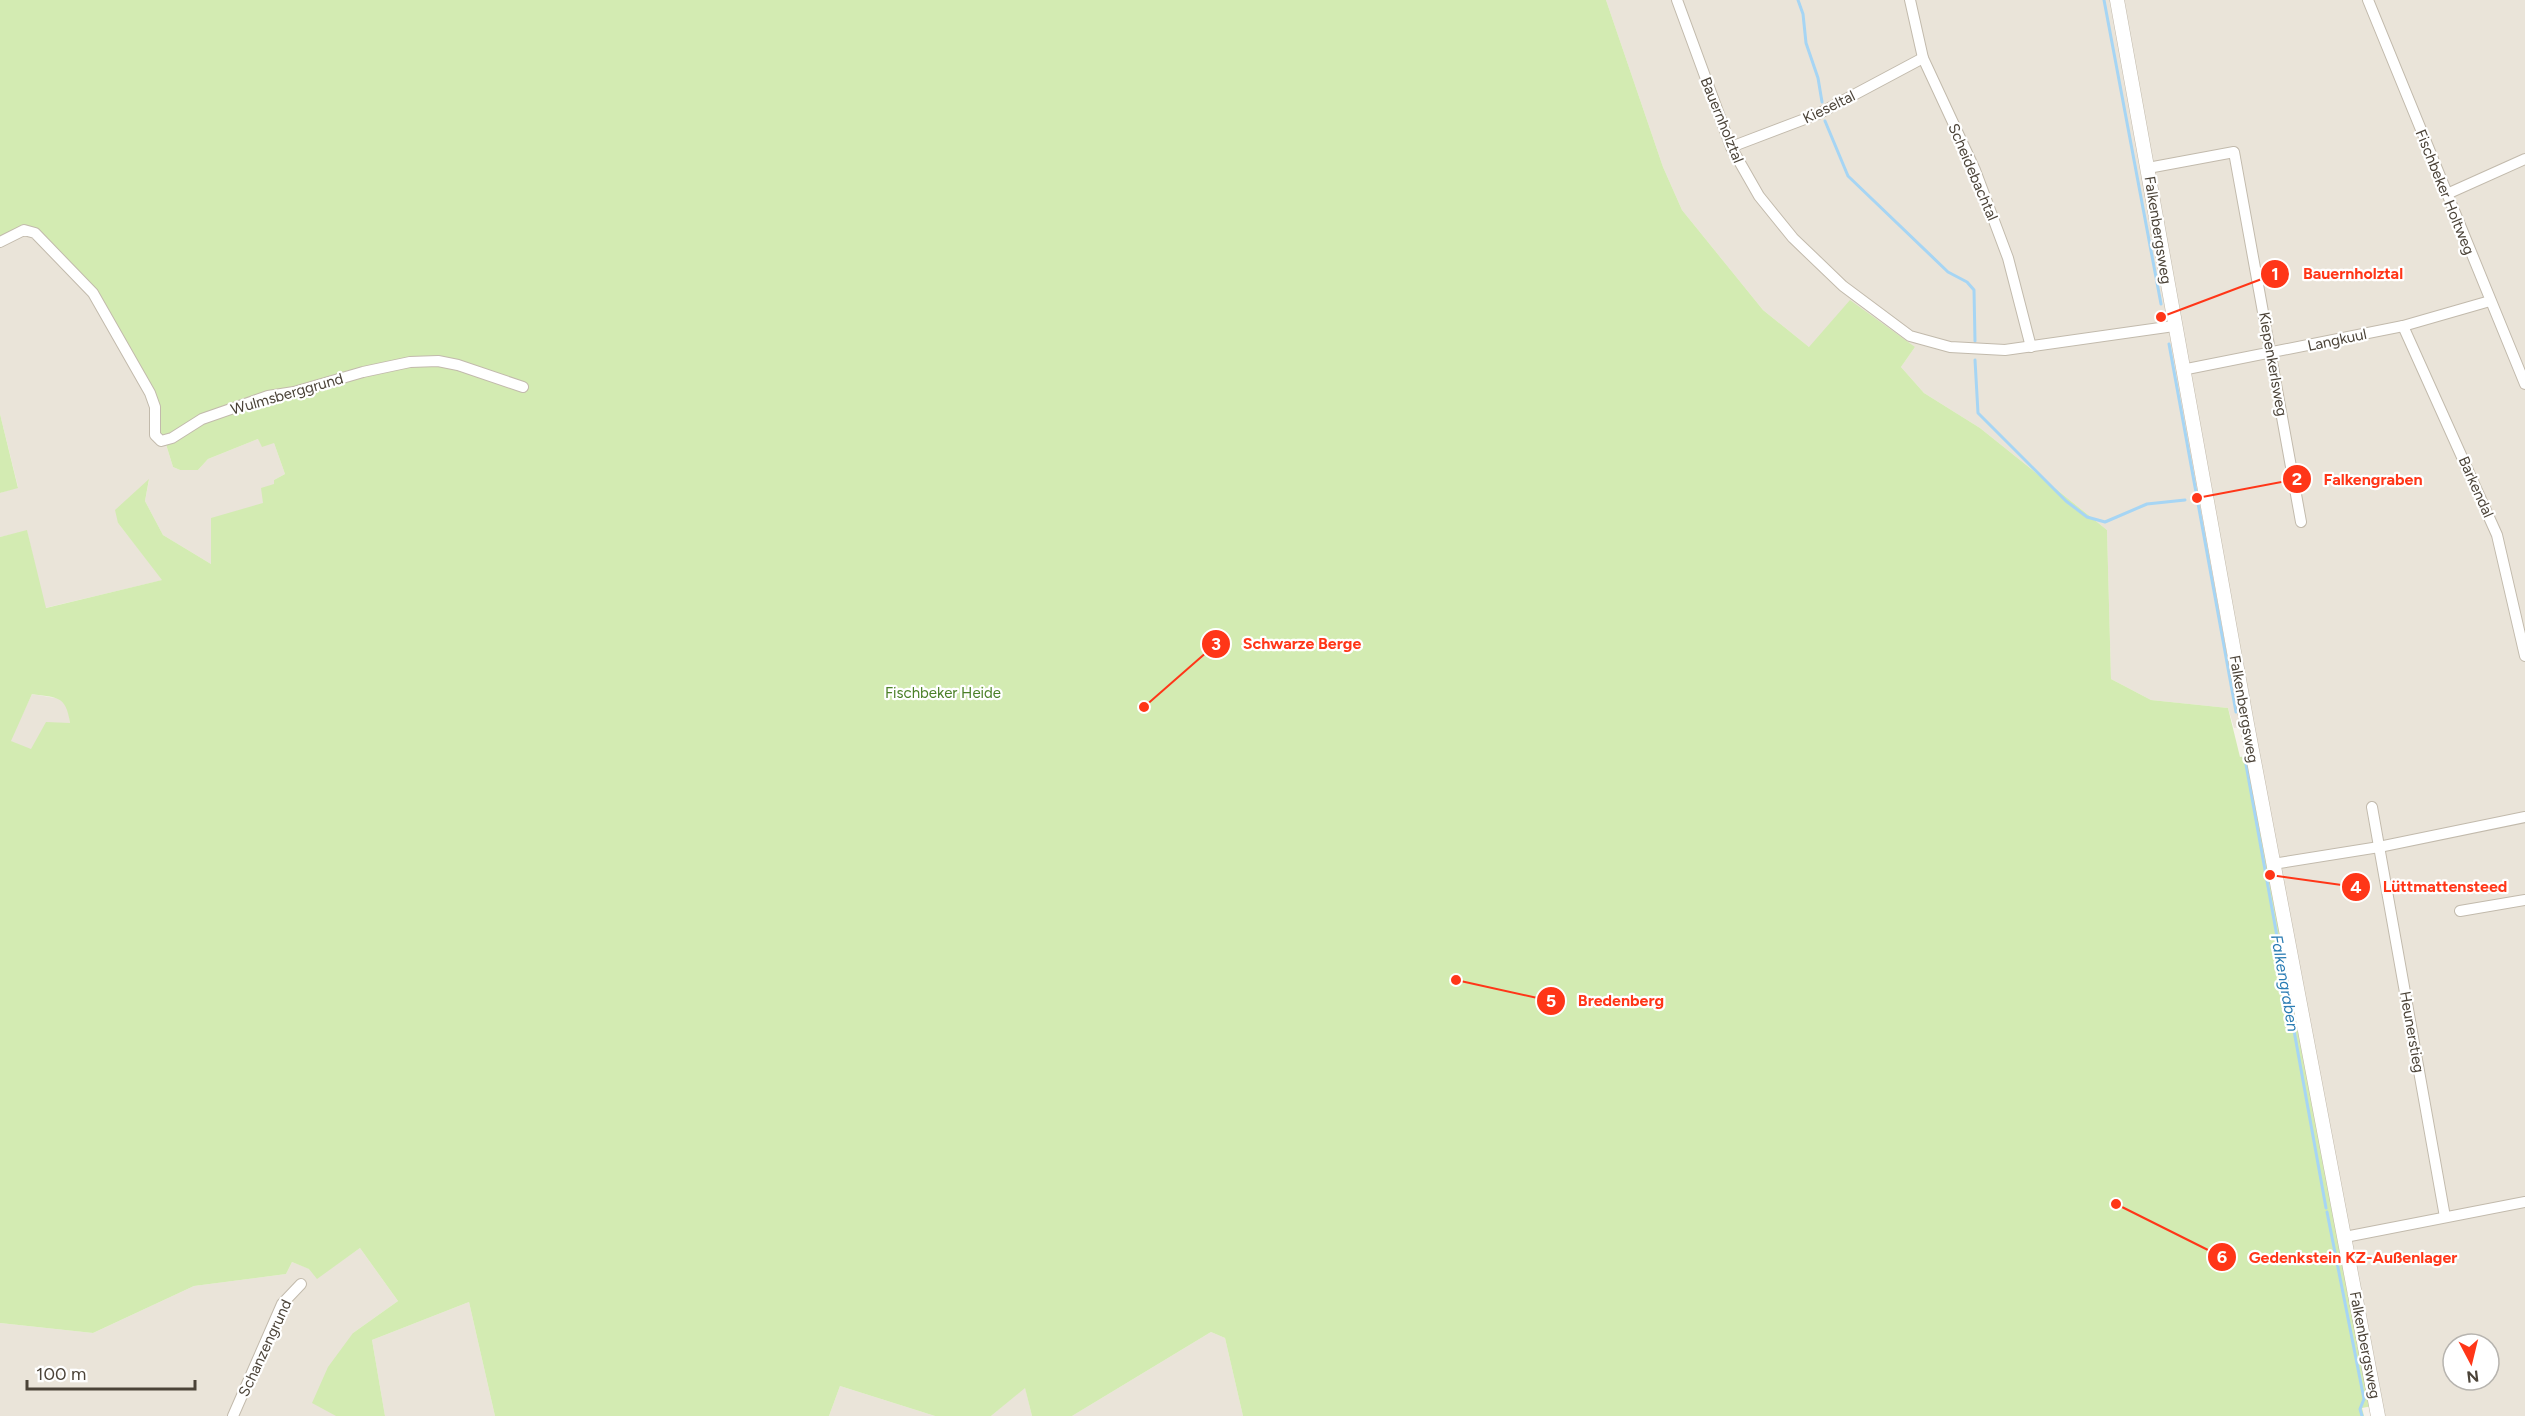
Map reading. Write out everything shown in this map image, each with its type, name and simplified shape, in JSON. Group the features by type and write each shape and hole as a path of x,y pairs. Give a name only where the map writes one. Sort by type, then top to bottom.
{"street":[{"name":"Bauernholztal","path":"1677,0 1731,147 1760,196 1793,238 1843,286 1898,329 1929,343 1978,350 2031,347 2174,326"},
{"name":"Scheidebachtal","path":"1910,0 1923,58 1983,192 2008,258 2031,347"},
{"name":"Falkenbergsweg","path":"2117,0 2174,326 2273,864 2378,1416"},
{"name":"Fischbeker Holtweg","path":"2368,0 2525,384"},
{"name":"Kieseltal","path":"1731,147 1818,114 1923,58"},
{"name":"Kiepenkerlsweg","path":"2148,168 2234,152 2301,522"},
{"path":"2446,194 2525,159"},
{"name":"Wulmsberggrund","path":"0,242 24,230 35,233 93,292 150,393 154,407 155,435 161,441 172,438 202,419 268,396 294,393 363,372 410,362 438,361 458,365 523,387"},
{"name":"Langkuul","path":"2182,370 2403,326 2490,301"},
{"name":"Barkendal","path":"2403,326 2497,535 2525,656"},
{"name":"Heunerstieg","path":"2372,807 2445,1217"},
{"path":"2273,864 2379,847 2525,817"},
{"path":"2460,911 2525,900"},
{"path":"2345,1237 2525,1202"},
{"name":"Schanzengrund","path":"233,1416 282,1304 301,1284"}],"shaded area":[{"path":"1606,0 2525,0 2525,1416 2383,1416 2253,726 2234,728 2228,708 2151,700 2111,679 2107,530 1980,428 1924,393 1901,367 1915,347 1809,347 1763,310 1682,210 1663,167"},
{"path":"27,230 93,293 150,393 173,467 180,470 198,470 208,459 258,439 274,443 285,474 274,480 275,484 264,503 211,564 163,535 145,501 149,480 118,523 163,580 45,608 27,531 0,537 0,493 18,487 0,414 0,242"},
{"path":"32,694 61,699 68,706 70,723 31,750 10,741"},
{"path":"360,1248 398,1301 353,1333 336,1416 0,1416 0,1323 93,1333 194,1286 286,1274 292,1262 310,1269 317,1278"},
{"path":"469,1302 495,1416 385,1416 372,1340"},
{"path":"1211,1332 1225,1338 1243,1416 1072,1416"},
{"path":"840,1386 935,1416 829,1416"},
{"path":"1025,1387 1032,1416 991,1416"}],"green space":[{"name":"Fischbeker Heide","path":"0,0 1606,0 1663,167 1682,210 1763,310 1809,347 1850,300 1915,347 1901,367 1924,393 1980,428 2107,530 2111,679 2151,700 2228,708 2240,757 2248,756 2372,1406 2362,1408 2364,1416 1243,1416 1225,1338 1211,1332 1072,1416 1032,1416 1025,1388 991,1416 935,1416 840,1386 829,1416 495,1416 469,1302 372,1340 385,1416 336,1416 312,1403 328,1367 353,1333 398,1301 360,1248 317,1279 309,1269 292,1262 286,1274 194,1286 93,1333 0,1323 0,537 27,530 46,608 162,580 118,523 115,510 149,479 145,501 163,535 211,564 211,518 263,503 261,488 274,484 274,480 285,474 274,443 262,447 258,439 208,459 198,470 180,470 173,467 165,441 158,440 155,413 99,301 35,233 0,242","holes":["32,694 54,698 63,703 70,723 46,722 31,749 11,741"]},
{"path":"0,414 18,488 0,493"}],"waterway":[{"path":"1798,0 1803,14 1806,43 1818,78 1822,102"},
{"name":"Falkengraben","path":"2104,0 2161,304"},
{"path":"1825,121 1848,176 1948,272 1967,282 1974,290 1975,341"},
{"name":"Falkengraben","path":"2169,344 2236,712"},
{"path":"1975,360 1978,413 2066,501 2087,517 2105,522 2147,504 2185,500"},
{"name":"Falkengraben","path":"2245,759 2326,1208"},
{"name":"Falkengraben","path":"2327,1212 2364,1399 2360,1409 2362,1416"}],"place":[{"name":"Bauernholztal","path":"2161,317"},
{"name":"Falkengraben","path":"2197,498"},
{"name":"Schwarze Berge","path":"1144,707"},
{"name":"Lüttmattensteed","path":"2270,875"},
{"name":"Bredenberg","path":"1456,980"},
{"name":"Gedenkstein KZ-Außenlager","path":"2116,1204"}]}
